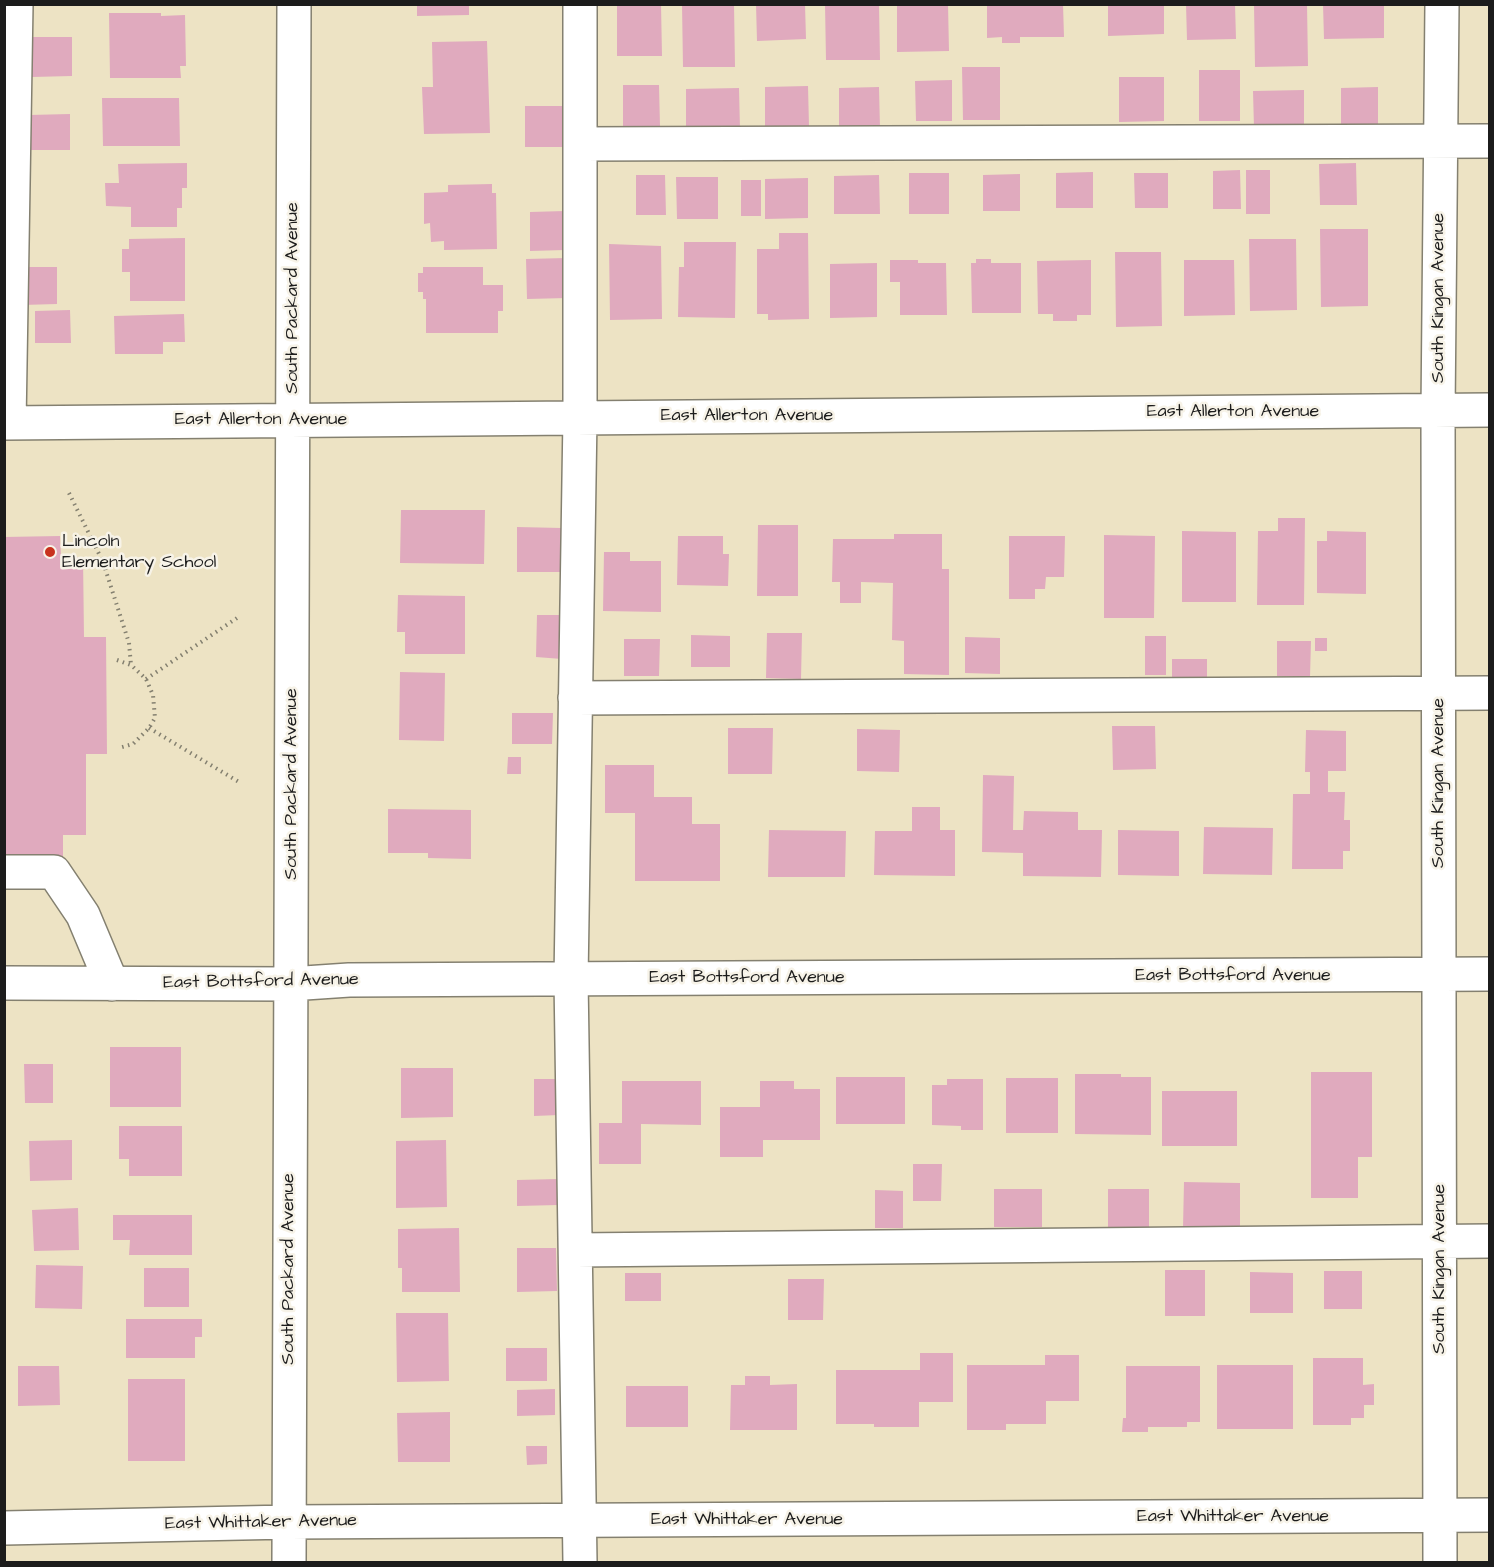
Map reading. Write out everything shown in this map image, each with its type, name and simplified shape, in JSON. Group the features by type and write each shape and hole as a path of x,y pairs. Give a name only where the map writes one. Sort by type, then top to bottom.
{"street":[{"path":"7,423 9,146 16,4"},
{"name":"South Packard Avenue","path":"289,1563 294,4"},
{"path":"580,4 580,417 571,979 580,1563"},
{"name":"South Kingan Avenue","path":"1440,1563 1438,411 1442,4"},
{"path":"580,144 1490,141"},
{"name":"East Allerton Avenue","path":"7,423 1490,410"},
{"path":"575,698 1490,693"},
{"path":"4,872 54,872 83,915 112,984"},
{"name":"East Bottsford Avenue","path":"4,983 290,984 350,980 1490,974"},
{"path":"576,1250 1490,1242"},
{"name":"East Whittaker Avenue","path":"4,1528 289,1522 1490,1515"}],"path":[{"path":"69,493 103,562 129,643 131,665"},
{"path":"146,679 240,616"},
{"path":"117,660 131,665 146,679 153,695 155,718 149,728 133,744 119,748"},
{"path":"149,728 239,782"}],"building":[{"path":"417,4 469,4 469,15 417,16"},
{"path":"617,4 661,4 662,56 617,56"},
{"path":"682,4 734,4 735,67 683,67"},
{"path":"756,4 805,4 806,39 757,41"},
{"path":"825,4 879,4 880,60 826,60"},
{"path":"897,4 948,4 949,51 897,52"},
{"path":"987,4 1063,4 1064,37 1020,37 1020,43 1002,43 1002,37 987,38"},
{"path":"1108,4 1164,4 1164,34 1108,36"},
{"path":"1186,4 1235,4 1236,39 1187,40"},
{"path":"1254,4 1307,4 1308,66 1255,67"},
{"path":"1323,4 1384,4 1384,38 1324,39"},
{"path":"109,13 185,15 186,66 180,66 181,78 110,78"},
{"path":"32,37 72,37 72,76 32,77"},
{"path":"487,41 490,133 424,134 422,87 433,87 432,42"},
{"path":"962,67 1000,67 1000,120 963,120"},
{"path":"1199,70 1240,70 1240,121 1199,121"},
{"path":"1119,77 1164,77 1164,121 1119,122"},
{"path":"952,80 952,121 916,121 915,81"},
{"path":"623,85 659,85 660,126 623,126"},
{"path":"808,86 809,126 765,127 765,87"},
{"path":"879,87 880,128 839,128 839,88"},
{"path":"1378,87 1378,128 1341,129 1341,88"},
{"path":"739,88 740,129 686,129 686,89"},
{"path":"1304,90 1304,128 1254,128 1253,91"},
{"path":"102,98 179,98 180,146 103,146"},
{"path":"525,106 564,106 564,147 525,147"},
{"path":"70,114 70,150 30,150 29,115"},
{"path":"187,163 187,188 182,188 182,208 177,208 177,227 131,227 131,207 106,206 105,183 119,183 118,164"},
{"path":"1356,163 1357,205 1320,205 1319,164"},
{"path":"1240,170 1241,209 1213,209 1213,171"},
{"path":"1246,170 1270,170 1270,214 1246,214"},
{"path":"1093,172 1093,208 1056,208 1056,173"},
{"path":"909,173 949,173 949,214 909,214"},
{"path":"1134,173 1168,173 1168,208 1135,208"},
{"path":"1020,174 1020,211 983,211 983,175"},
{"path":"636,175 665,175 666,215 636,215"},
{"path":"879,175 880,214 834,214 834,176"},
{"path":"676,177 718,177 718,219 677,219"},
{"path":"808,178 808,218 765,219 765,179"},
{"path":"741,180 761,180 761,216 741,216"},
{"path":"492,184 492,193 496,193 497,249 444,250 444,241 431,242 430,223 424,224 424,193 448,192 448,185"},
{"path":"565,211 565,250 530,251 530,212"},
{"path":"1320,229 1368,229 1368,306 1321,307"},
{"path":"779,233 808,233 809,319 768,320 768,314 757,314 757,249 779,249"},
{"path":"185,238 185,301 130,301 130,272 122,272 122,249 129,249 129,239"},
{"path":"1249,239 1296,239 1297,310 1250,311"},
{"path":"684,242 736,242 735,318 678,317 679,267 684,267"},
{"path":"609,244 661,246 662,319 610,320"},
{"path":"1115,252 1161,252 1162,326 1116,327"},
{"path":"566,258 567,298 527,299 526,259"},
{"path":"976,259 991,259 991,263 1021,263 1021,313 972,313 971,263 976,263"},
{"path":"890,260 946,263 947,315 900,315 900,282 890,282"},
{"path":"1091,260 1091,315 1077,315 1077,321 1053,321 1053,314 1038,314 1037,261"},
{"path":"1184,260 1234,260 1235,315 1184,316"},
{"path":"877,263 877,317 830,318 830,264"},
{"path":"21,267 57,267 57,304 22,305"},
{"path":"423,267 483,267 483,285 503,285 503,311 498,311 498,333 426,333 426,299 423,299 423,292 418,292 418,273 423,273"},
{"path":"70,310 71,343 35,343 35,311"},
{"path":"184,314 185,342 163,342 163,354 115,354 114,316"},
{"path":"401,510 485,510 484,564 400,563"},
{"path":"1278,518 1305,518 1304,605 1257,605 1258,531 1278,531"},
{"path":"758,525 798,525 798,596 757,596"},
{"path":"517,527 562,528 562,572 517,572"},
{"path":"1182,531 1236,532 1236,602 1182,602"},
{"path":"1327,531 1366,532 1366,594 1317,593 1317,541 1327,541"},
{"path":"894,534 942,534 942,569 949,569 949,675 904,674 904,641 892,640 893,583 861,582 861,603 840,603 840,582 832,582 833,539 894,539"},
{"path":"1104,535 1155,536 1154,618 1104,618"},
{"path":"60,536 61,557 83,557 84,637 106,637 107,754 86,754 86,835 63,835 63,858 4,858 4,537"},
{"path":"678,536 723,536 723,554 729,554 728,586 677,585"},
{"path":"1009,536 1065,536 1064,577 1046,577 1045,589 1035,589 1035,599 1009,599"},
{"path":"604,552 630,552 630,561 661,561 661,612 603,611"},
{"path":"398,595 465,596 465,654 405,654 405,632 397,632"},
{"path":"537,615 563,615 562,659 536,657"},
{"path":"767,633 802,633 801,679 766,678"},
{"path":"691,635 730,636 730,667 691,667"},
{"path":"1145,636 1166,636 1166,675 1145,675"},
{"path":"965,637 1000,638 1000,674 965,673"},
{"path":"1315,638 1327,638 1327,651 1315,651"},
{"path":"624,639 660,639 659,676 624,676"},
{"path":"1277,641 1311,641 1310,677 1277,676"},
{"path":"1172,659 1207,659 1207,680 1172,680"},
{"path":"400,672 445,673 444,741 399,740"},
{"path":"512,713 553,713 552,744 512,744"},
{"path":"1112,726 1155,726 1156,769 1113,770"},
{"path":"728,728 773,728 772,774 728,774"},
{"path":"857,729 900,730 899,772 857,771"},
{"path":"1306,730 1346,731 1346,771 1328,771 1328,792 1345,792 1344,820 1350,820 1350,851 1343,851 1343,869 1292,869 1293,794 1310,794 1310,772 1305,772"},
{"path":"508,757 521,757 521,774 507,774"},
{"path":"605,765 654,765 654,797 692,797 692,824 720,824 720,881 635,881 635,813 605,813"},
{"path":"983,775 1014,776 1013,830 1023,830 1024,811 1078,812 1078,830 1102,830 1101,877 1023,876 1023,853 982,852"},
{"path":"912,807 940,807 940,830 955,830 955,876 874,875 875,831 912,831"},
{"path":"388,809 471,810 471,859 428,858 428,853 388,853"},
{"path":"1204,827 1273,828 1272,875 1203,874"},
{"path":"769,830 846,831 845,877 768,877"},
{"path":"1118,830 1179,831 1179,876 1118,875"},
{"path":"110,1047 181,1047 181,1107 110,1107"},
{"path":"24,1064 53,1064 53,1103 25,1103"},
{"path":"401,1068 453,1068 453,1117 401,1118"},
{"path":"1311,1072 1372,1072 1372,1157 1358,1157 1358,1198 1311,1198"},
{"path":"1075,1074 1121,1074 1121,1077 1151,1077 1151,1135 1075,1134"},
{"path":"836,1077 905,1077 905,1124 836,1124"},
{"path":"1006,1078 1058,1078 1058,1133 1006,1133"},
{"path":"534,1079 559,1079 559,1115 534,1116"},
{"path":"947,1079 983,1079 983,1130 961,1130 961,1126 932,1125 932,1085 947,1085"},
{"path":"622,1081 701,1081 701,1125 641,1124 641,1164 599,1164 599,1123 622,1123"},
{"path":"760,1081 794,1081 794,1089 820,1089 820,1140 763,1140 763,1157 720,1157 720,1107 760,1107"},
{"path":"1162,1091 1237,1091 1237,1146 1162,1146"},
{"path":"119,1126 182,1126 182,1176 129,1176 129,1159 119,1159"},
{"path":"72,1140 72,1180 30,1181 29,1141"},
{"path":"446,1140 447,1207 396,1208 396,1141"},
{"path":"913,1164 942,1164 941,1201 913,1201"},
{"path":"558,1179 558,1205 517,1206 517,1180"},
{"path":"1184,1182 1240,1183 1240,1229 1183,1228"},
{"path":"994,1189 1042,1189 1042,1227 994,1227"},
{"path":"1108,1189 1149,1189 1149,1228 1108,1228"},
{"path":"875,1190 903,1191 903,1228 875,1228"},
{"path":"78,1208 79,1250 34,1251 32,1210"},
{"path":"113,1215 192,1215 192,1255 129,1255 130,1240 113,1240"},
{"path":"459,1228 460,1292 402,1292 402,1268 398,1268 398,1229"},
{"path":"517,1248 556,1248 557,1291 517,1292"},
{"path":"36,1265 83,1266 82,1309 35,1308"},
{"path":"144,1268 189,1268 189,1307 144,1307"},
{"path":"1165,1270 1205,1270 1205,1316 1165,1316"},
{"path":"1324,1271 1362,1271 1362,1309 1324,1309"},
{"path":"1250,1272 1293,1273 1293,1313 1250,1313"},
{"path":"625,1273 661,1273 661,1301 625,1301"},
{"path":"788,1279 824,1279 823,1320 788,1320"},
{"path":"396,1313 448,1313 449,1381 397,1382"},
{"path":"126,1319 202,1319 202,1337 195,1337 195,1358 126,1358"},
{"path":"506,1348 547,1348 547,1381 506,1381"},
{"path":"920,1353 953,1353 953,1402 919,1402 919,1427 836,1424 836,1370 920,1370"},
{"path":"1045,1355 1079,1355 1079,1401 1046,1401 1046,1424 1006,1424 1006,1430 967,1430 967,1365 1045,1365"},
{"path":"1313,1358 1363,1358 1363,1385 1374,1384 1374,1405 1364,1405 1364,1418 1351,1418 1351,1425 1313,1425"},
{"path":"1217,1365 1293,1365 1293,1429 1217,1429"},
{"path":"18,1366 59,1366 60,1405 18,1406"},
{"path":"1126,1366 1200,1366 1200,1422 1187,1422 1187,1427 1148,1427 1148,1432 1122,1432 1123,1418 1126,1418"},
{"path":"745,1376 770,1376 770,1385 797,1384 797,1430 730,1430 731,1385 745,1385"},
{"path":"128,1379 185,1379 185,1461 128,1461"},
{"path":"626,1386 688,1386 688,1427 626,1427"},
{"path":"555,1389 555,1415 517,1416 517,1390"},
{"path":"450,1412 450,1462 398,1462 397,1413"},
{"path":"526,1446 547,1446 547,1464 527,1465"}],"place":[{"name":"Lincoln Elementary School","path":"50,552"}]}
